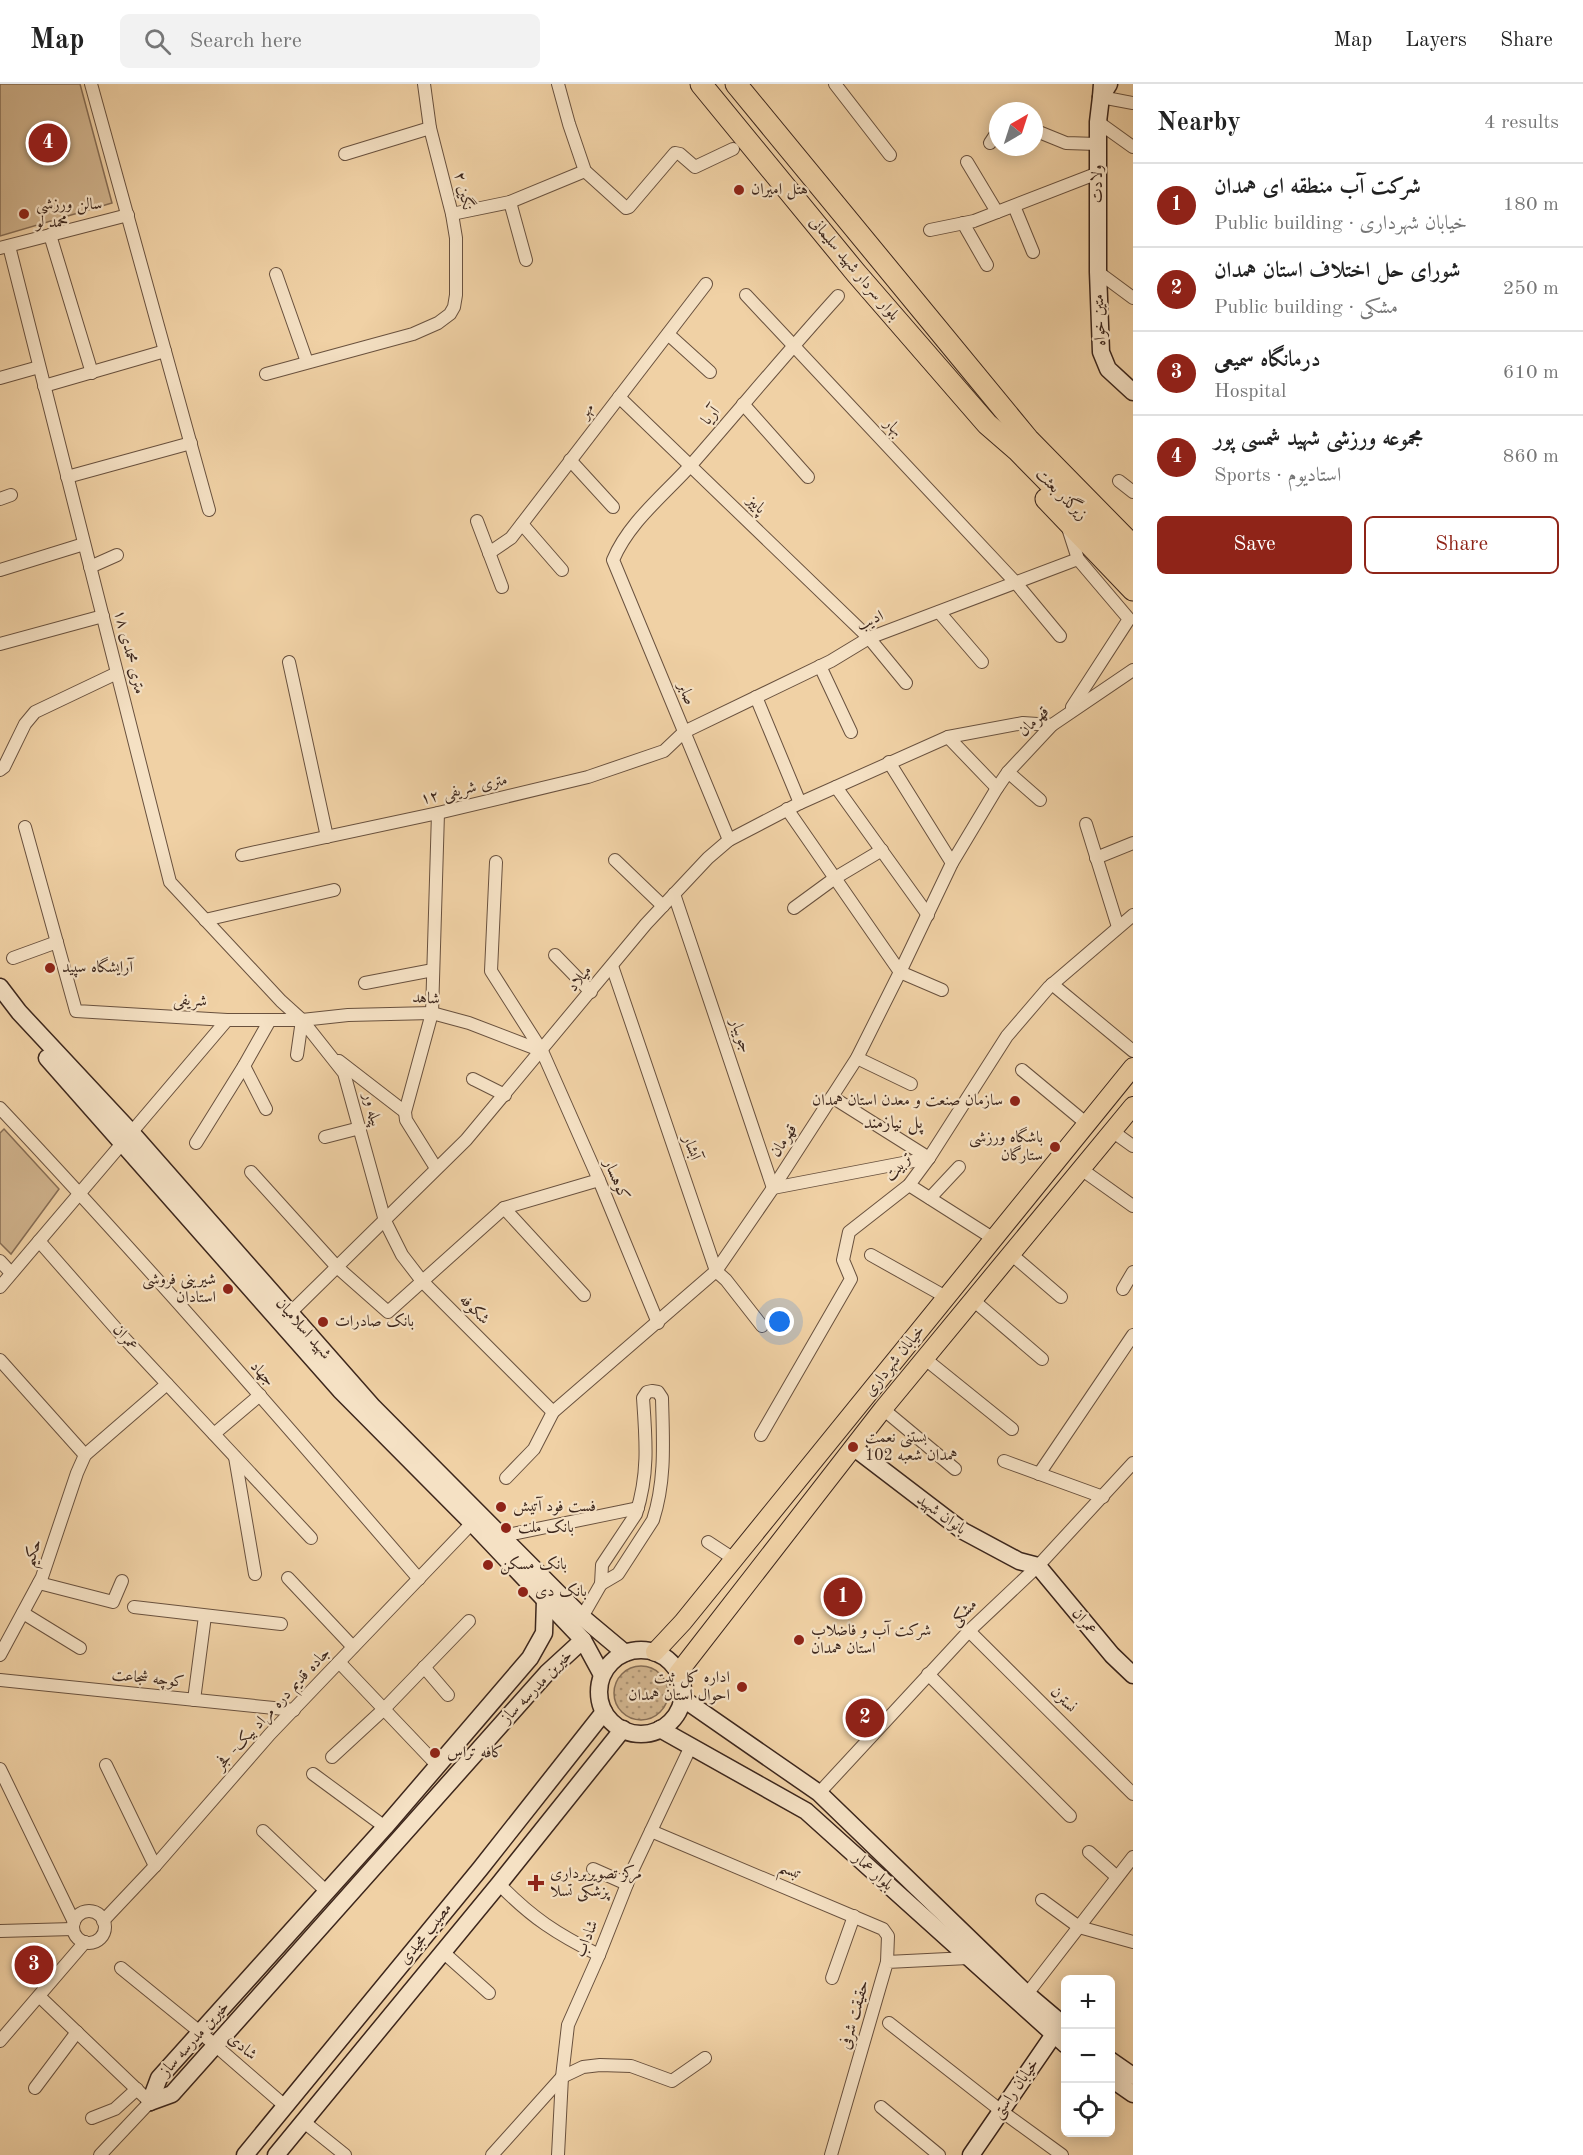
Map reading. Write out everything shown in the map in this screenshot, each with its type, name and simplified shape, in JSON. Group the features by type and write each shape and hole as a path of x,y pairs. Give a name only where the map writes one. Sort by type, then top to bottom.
{"highway":[{"name":"بلوار سردار شهید سلیمانی","path":"701,84 856,273 987,424"},
{"name":"بلوار سردار شهید سلیمانی","path":"736,84 1004,409"},
{"path":"794,197 816,182"},
{"path":"1004,409 1034,427 1133,529"},
{"name":"زیرگذر بعثت","path":"1004,409 1028,439 1133,546"},
{"path":"987,424 1008,458 1133,590"},
{"name":"زیرگذر بعثت","path":"987,424 1017,450 1133,568"}],"main road":[{"name":"ولادت","path":"1098,272 1098,122 1104,88"},
{"name":"متین خواه","path":"1098,272 1101,352 1108,369 1133,392"},
{"name":"شهید اسلامیان","path":"0,987 340,1390 583,1640 602,1675"},
{"name":"شهید اسلامیان","path":"0,1006 126,1137 373,1407 582,1617 625,1653"},
{"name":"خیابان شهرداری","path":"655,1652 683,1622 1133,1067"},
{"name":"خیابان شهرداری","path":"678,1673 883,1409 1133,1106"},
{"name":"بانوان شهید","path":"853,1447 963,1532 1019,1561 1038,1566"},
{"name":"عمران","path":"1038,1566 1112,1655 1133,1675"},
{"name":"خیرین مدرسه ساز","path":"150,2102 159,2078 385,1827 530,1658 544,1633 546,1600"},
{"name":"خیرین مدرسه ساز","path":"150,2102 172,2094 547,1673 583,1640"},
{"path":"635,1650 655,1652 665,1657 678,1673 682,1685 682,1698 671,1721 660,1729 642,1733 623,1730 604,1712 599,1694 602,1675 615,1658 635,1650"},
{"path":"530,1658 547,1673"},
{"name":"بلوار عمار","path":"682,1698 819,1793 1027,1994 1061,2033"},
{"name":"مصیب مجیدی","path":"245,2155 472,1878 604,1712"},
{"name":"بلوار عمار","path":"660,1729 806,1811 968,1958 1061,2033"},
{"name":"مصیب مجیدی","path":"276,2155 623,1730"},
{"name":"خیابان راستی","path":"971,2155 1000,2110 1061,2033"},
{"path":"1115,2063 1133,2076"},
{"path":"1115,2081 1133,2094"}],"street":[{"path":"91,84 209,510"},
{"name":"نگین ۲","path":"307,362 413,334 438,323 454,307 456,238 430,128 424,84"},
{"path":"558,84 585,171 626,208 675,153 678,152 695,167 733,149"},
{"path":"835,84 890,154"},
{"path":"1104,88 1133,103"},
{"path":"1098,122 1133,147"},
{"path":"345,154 430,128"},
{"path":"1043,134 1066,143 1098,144"},
{"path":"968,162 997,212"},
{"path":"452,214 510,202 585,171"},
{"path":"930,230 963,224 1098,173"},
{"path":"510,202 526,261"},
{"path":"1014,206 1034,252"},
{"path":"4,247 128,214"},
{"path":"963,224 987,265"},
{"path":"50,235 92,373"},
{"name":"۱۸ متری محمدی","path":"4,247 39,367 170,882 281,1001 302,1020"},
{"path":"1098,272 1133,298"},
{"path":"266,375 307,362 276,274"},
{"name":"مهر","path":"489,553 511,538 706,284"},
{"name":"بهار","path":"746,295 1016,583 1060,636"},
{"name":"آریا","path":"613,560 619,545 632,528 838,296"},
{"path":"668,334 711,372"},
{"path":"44,387 165,351"},
{"path":"0,378 39,367"},
{"name":"پاییز","path":"619,398 869,638 906,683"},
{"path":"742,404 808,477"},
{"path":"67,477 191,444"},
{"path":"570,460 613,507"},
{"path":"1119,481 1133,492"},
{"path":"1065,520 1078,559 1129,620 1068,714"},
{"path":"477,521 502,587"},
{"path":"522,524 562,570"},
{"path":"0,570 84,544"},
{"path":"90,567 117,555"},
{"name":"ادیب","path":"684,732 820,666 869,638 1078,559"},
{"name":"صابر","path":"613,560 729,840"},
{"path":"939,612 982,662"},
{"path":"0,644 103,616"},
{"path":"289,662 327,837"},
{"path":"820,666 851,732"},
{"name":"قهرمان","path":"506,1478 534,1449 553,1413 716,1271 774,1188 857,1058 952,863 1008,772 1052,725 1133,670"},
{"path":"0,770 4,767 25,724 35,712 117,673"},
{"path":"756,697 800,803"},
{"name":"میلاد","path":"289,1314 466,1140 663,906 708,858 729,840 787,809 948,736 1023,723 1052,725"},
{"name":"۱۲ متری شریفی","path":"242,855 438,813 588,777 664,751 684,732"},
{"path":"948,736 997,788"},
{"path":"889,762 952,863"},
{"path":"1008,772 1040,800"},
{"path":"836,787 928,915"},
{"path":"787,809 900,972 942,990"},
{"path":"436,1168 406,1120 405,1112 432,1013 438,813"},
{"path":"1086,824 1118,927"},
{"path":"13,958 57,942 25,827"},
{"path":"1096,858 1133,843"},
{"path":"794,908 835,878 882,850"},
{"path":"615,860 663,906"},
{"name":"کوهسار","path":"496,862 491,971 542,1051 658,1323"},
{"path":"205,920 334,890"},
{"name":"جویبار","path":"674,894 774,1188"},
{"name":"تربیت","path":"761,1435 851,1279 843,1260 849,1232 909,1185 929,1158 1007,1036 1053,984 1133,915"},
{"name":"شریفی","path":"57,942 76,1011 227,1020 302,1020"},
{"path":"555,955 591,992"},
{"name":"آبشار","path":"612,966 716,1271 726,1280 762,1326"},
{"path":"365,983 433,970"},
{"path":"1053,984 1133,1051"},
{"name":"شاهد","path":"302,1020 348,1015 432,1013 469,1023 542,1051"},
{"path":"0,1287 227,1020"},
{"path":"196,1143 270,1020"},
{"path":"297,1055 302,1020"},
{"name":"پیله ور","path":"302,1020 346,1077 385,1221"},
{"path":"328,1052 405,1112"},
{"path":"857,1058 911,1084"},
{"path":"244,1066 266,1109"},
{"path":"1022,1070 1087,1124"},
{"path":"472,1079 505,1095"},
{"path":"832,1097 929,1158"},
{"name":"جهاد","path":"1,1111 260,1395 418,1579"},
{"path":"325,1137 360,1128"},
{"path":"1112,1131 1133,1146"},
{"path":"774,1188 929,1158"},
{"path":"930,1198 959,1167"},
{"path":"1081,1169 1133,1206"},
{"path":"251,1172 337,1267 388,1312 504,1208 598,1180"},
{"path":"909,1185 994,1239"},
{"path":"504,1208 584,1295"},
{"name":"شکوفه","path":"385,1221 402,1255 422,1281 553,1413"},
{"name":"عمران","path":"39,1241 214,1434"},
{"path":"1011,1254 1061,1297"},
{"path":"872,1255 946,1298"},
{"path":"0,1261 11,1273"},
{"path":"1123,1289 1133,1272"},
{"path":"973,1300 1042,1359"},
{"path":"1039,1474 1133,1335"},
{"path":"924,1358 1012,1428"},
{"path":"0,1360 85,1455 167,1384"},
{"path":"582,1617 601,1584 602,1565 636,1514 646,1472 643,1398 647,1392 658,1392 662,1398 664,1456 663,1476 653,1520 618,1574 601,1584"},
{"path":"260,1395 214,1434 311,1538"},
{"path":"883,1409 955,1468"},
{"name":"حکیم","path":"0,1655 39,1583 85,1455"},
{"path":"234,1456 255,1574"},
{"path":"1004,1461 1103,1497"},
{"name":"مشکی","path":"819,1793 928,1674 969,1631 1038,1566 1133,1463"},
{"path":"503,1536 638,1508"},
{"name":"جاده قدیم دره مراد بیک- فجر","path":"103,1921 294,1710 472,1524"},
{"path":"708,1542 734,1559"},
{"path":"288,1578 353,1647"},
{"path":"39,1583 113,1602 122,1581"},
{"path":"134,1607 281,1624"},
{"path":"23,1613 80,1648"},
{"path":"194,1700 205,1616"},
{"path":"332,1757 383,1710 469,1621"},
{"name":"نسترن","path":"969,1631 1133,1794"},
{"path":"339,1662 438,1766"},
{"path":"424,1667 448,1695"},
{"path":"928,1674 1070,1816"},
{"name":"کوچه شجاعت","path":"0,1680 294,1710"},
{"name":"شاداب","path":"558,2155 562,2078 568,2025 627,1884 691,1746"},
{"path":"106,1765 155,1866"},
{"path":"0,1769 73,1925 76,1936 90,1943 98,1940 105,1926 95,1912 87,1911 79,1914 73,1925"},
{"path":"313,1774 385,1827"},
{"path":"263,1831 327,1892"},
{"name":"تبسم","path":"651,1831 883,1929 888,1936 887,1962"},
{"path":"1089,1852 1117,1877"},
{"path":"1027,1994 1133,1857"},
{"path":"593,1869 627,1884"},
{"path":"499,1884 524,1910 561,1936 599,1955"},
{"path":"1042,1900 1078,1927 1133,1942"},
{"path":"832,1978 854,1916"},
{"path":"0,1931 73,1925"},
{"path":"0,2041 85,1942"},
{"path":"443,1952 489,1993"},
{"path":"887,1962 968,1958"},
{"name":"حقیقت شرفی","path":"831,2155 887,1962"},
{"name":"شادی","path":"121,1968 285,2106"},
{"path":"40,1997 150,2102 102,2155"},
{"path":"889,2023 1000,2110 1062,2155"},
{"path":"34,2088 77,2032"},
{"path":"492,2155 562,2078 583,2067 631,2066 672,2081 705,2058"},
{"path":"92,2118 115,2109 137,2090"},
{"path":"881,2107 939,2155"},
{"path":"304,2122 345,2155"}],"shaded area":[{"path":"0,84 80,84 112,203 0,236"},
{"path":"4,1129 59,1189 11,1254 0,1243 0,1133"},
{"path":"641,1666 651,1668 660,1674 666,1683 668,1693 666,1703 660,1712 651,1718 641,1720 631,1718 622,1712 616,1703 614,1693 616,1683 622,1674 631,1668"}],"place":[{"name":"مجموعه ورزشی شهید شمسی پور","path":"48,143"},
{"name":"هتل امیران","path":"739,190"},
{"name":"سالن ورزشی محمد لو","path":"24,214"},
{"name":"آرایشگاه سپید","path":"50,968"},
{"name":"سازمان صنعت و معدن استان همدان","path":"1015,1101"},
{"name":"باشگاه ورزشی ستارگان","path":"1055,1147"},
{"name":"شیرینی فروشی استادان","path":"228,1289"},
{"name":"بانک صادرات","path":"323,1322"},
{"name":"بستنی نعمت همدان شعبه 102","path":"853,1447"},
{"name":"فست فود آتیش","path":"501,1507"},
{"name":"بانک ملت","path":"506,1528"},
{"name":"بانک مسکن","path":"488,1565"},
{"name":"بانک دی","path":"523,1592"},
{"name":"شرکت آب منطقه ای همدان","path":"843,1597"},
{"name":"شرکت آب و فاضلاب استان همدان","path":"799,1640"},
{"name":"اداره کل ثبت احوال استان همدان","path":"742,1687"},
{"name":"شوراى حل اختلاف استان همدان","path":"865,1718"},
{"name":"کافه تراس","path":"435,1753"},
{"name":"مرکز تصویربرداری پزشکی تسلا","path":"536,1883"},
{"name":"درمانگاه سمیعی","path":"34,1965"}],"district":[{"name":"پل نیازمند","path":"893,1123"}]}
